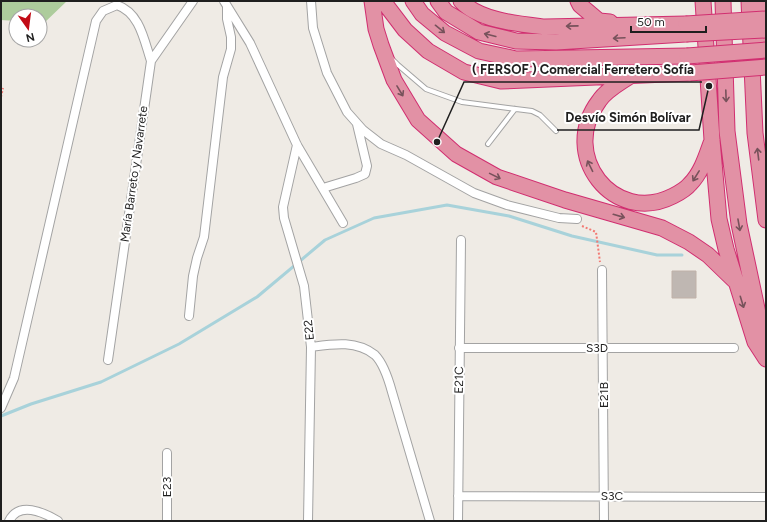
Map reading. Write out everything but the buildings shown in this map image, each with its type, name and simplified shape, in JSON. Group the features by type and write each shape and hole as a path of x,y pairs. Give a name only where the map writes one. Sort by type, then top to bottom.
{"highway":[{"path":"372,1 380,45 394,80 418,120 456,154 497,177 565,200 662,228 689,242 708,255 736,282"},
{"path":"383,1 405,30 428,51 464,72 501,81 690,73 766,67"},
{"path":"413,1 422,14 445,33 479,51 516,59 687,56 766,50"},
{"path":"438,1 446,12 479,32 516,41 556,42 686,29 766,19"},
{"path":"461,1 467,7 487,16 522,24 545,26 625,25 686,29 766,30"},
{"path":"578,1 580,5 599,21 625,25"},
{"path":"703,1 712,140 720,219 726,249 755,342 766,359"},
{"path":"723,1 727,131 739,224 766,350"},
{"path":"749,1 755,133 766,220"},
{"path":"762,1 766,64"},
{"path":"630,76 606,93 599,100 592,111 585,133 584,143 586,156 597,178 606,188 625,198 641,203 650,203 667,199 691,184 700,168 712,140"}],"street":[{"name":"María Barreto y Navarrete","path":"108,360 151,61 193,1"},
{"path":"311,1 313,28 327,73 347,112 363,130 381,144 474,193 508,205 559,218 577,219"},
{"path":"225,4 250,43 297,144 343,223"},
{"path":"189,316 193,276 204,237 223,77 231,49 231,37 226,19 225,4"},
{"path":"1,408 14,378 96,21 103,11 117,5 124,7 131,12 137,21 151,61"},
{"path":"323,188 365,174 367,166 356,122"},
{"name":"E22","path":"297,144 283,207 284,218 304,286 311,347 308,521"},
{"name":"E21C","path":"458,521 461,240"},
{"name":"E21B","path":"602,270 604,521"},
{"path":"311,347 340,343 359,347 375,356 386,373 430,521"},
{"name":"S3D","path":"459,348 734,348"},
{"name":"E23","path":"167,454 167,521"},
{"name":"S3C","path":"458,496 766,497"},
{"path":"9,521 17,512 27,509 46,514 58,521"}],"lane":[{"path":"380,45 398,65 426,89 462,102 532,111 540,115 556,131"},
{"path":"488,144 515,109"}],"path":[{"path":"1,97 3,88"},
{"path":"577,219 577,224 596,232 599,251"}],"green space":[{"path":"1,1 67,1 48,19 48,8 8,8 8,20 1,20"}],"waterway":[{"path":"1,416 31,404 101,382 179,344 257,297 325,240 374,218 447,205 509,216 572,236 657,255 682,255"}],"place":[{"name":"Desvío Simón Bolívar","path":"709,86"},
{"name":"( FERSOF ) Comercial Ferretero Sofía","path":"437,142"}]}
